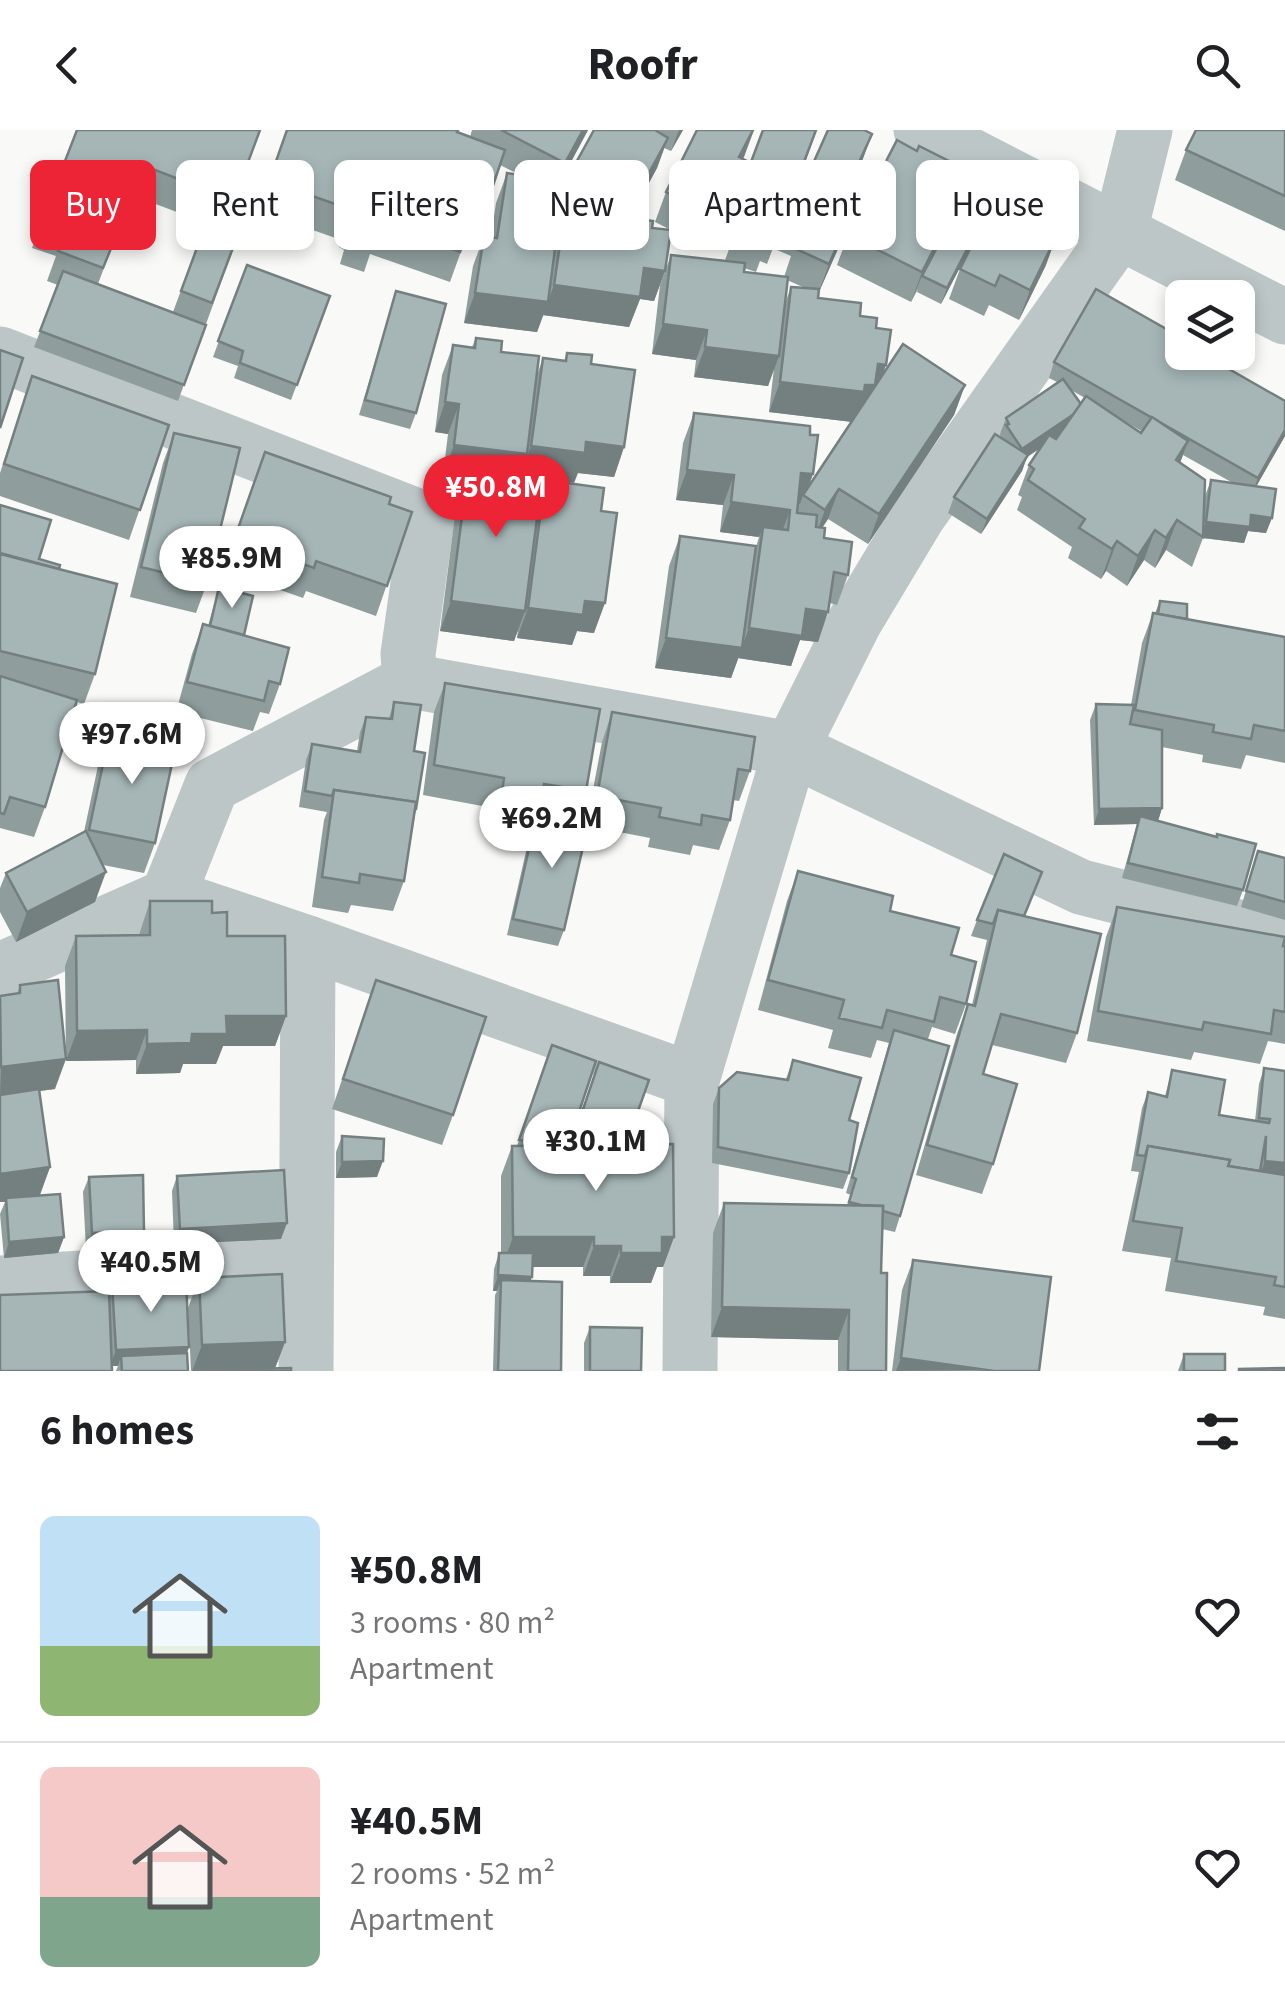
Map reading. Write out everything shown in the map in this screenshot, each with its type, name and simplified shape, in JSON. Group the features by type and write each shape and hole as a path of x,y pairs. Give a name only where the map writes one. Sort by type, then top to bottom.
{"street":[{"path":"920,130 1285,318"},
{"path":"690,1371 692,1080 791,749 855,622 918,516 1120,231 1145,130"},
{"path":"0,354 428,520 408,654 410,681"},
{"path":"168,896 212,785 410,681 791,749 1080,887 1285,939"},
{"path":"0,970 168,896 692,1080"},
{"path":"306,1371 308,942"},
{"path":"0,1283 306,1264"}],"building":[{"path":"77,130 260,130 249,160 176,160 176,178 156,170 156,160 65,160"},
{"path":"287,130 458,130 505,150 494,182 494,160 334,160 334,204 314,197 314,160 276,160"},
{"path":"501,130 583,130 567,160 559,160"},
{"path":"594,130 655,130 668,138 649,173 649,160 578,160"},
{"path":"697,130 753,130 739,157 745,160 682,160"},
{"path":"763,130 816,130 805,160 752,160"},
{"path":"828,130 864,130 872,134 860,160 815,160"},
{"path":"1196,130 1285,130 1285,196 1186,150"},
{"path":"897,140 947,160 916,160 916,250 933,250 922,272 878,250 896,250 896,160 887,160"},
{"path":"507,173 514,174 514,250 555,250 548,302 475,293 482,250 494,250 494,238 497,238"},
{"path":"649,220 653,221 652,228 669,230 665,271 644,268 640,297 554,285 559,250 649,250"},
{"path":"58,250 110,250 103,268"},
{"path":"196,250 232,250 212,303 181,291"},
{"path":"798,250 835,250 829,264"},
{"path":"936,250 967,250 947,288 922,276"},
{"path":"970,250 1050,250 1030,290 1000,275 995,286 960,269"},
{"path":"671,255 745,263 744,272 788,277 779,356 705,347 707,330 663,324"},
{"path":"247,265 330,296 297,385 240,363 243,351 218,341"},
{"path":"63,271 206,325 184,385 40,331"},
{"path":"791,287 819,289 818,298 861,303 860,316 877,318 876,328 891,330 886,365 878,364 875,385 865,385 864,392 780,382"},
{"path":"1096,289 1165,328 1165,370 1231,370 1285,401 1285,430 1258,478 1054,362"},
{"path":"396,291 446,304 416,413 365,400"},
{"path":"476,338 502,341 501,352 539,356 527,454 454,445 459,404 445,402 453,345 475,348"},
{"path":"903,344 965,385 879,514 839,489 825,510 803,495"},
{"path":"0,350 23,358 0,428"},
{"path":"567,353 592,355 591,364 635,370 624,447 586,442 585,453 531,446 543,358 566,361"},
{"path":"32,376 169,425 140,510 4,464"},
{"path":"1063,379 1081,404 1074,414 1022,449 1006,425 1006,418"},
{"path":"1086,396 1141,433 1152,417 1188,441 1176,460 1205,480 1203,537 1177,520 1166,538 1155,530 1138,556 1117,541 1112,549 1079,528 1085,519 1028,480 1034,469 1029,465 1049,435 1056,439"},
{"path":"694,413 810,426 810,435 818,435 813,474 801,473 797,513 817,515 816,527 825,528 824,538 852,542 848,575 834,572 828,612 806,609 802,636 749,628 763,527 788,530 790,510 731,502 734,475 687,470"},
{"path":"174,433 240,448 207,583 141,567"},
{"path":"995,434 1028,455 987,519 954,497"},
{"path":"265,452 391,497 389,504 412,512 387,586 316,561 314,568 234,540"},
{"path":"468,470 542,480 525,611 451,601"},
{"path":"545,480 604,488 601,511 617,513 605,603 585,601 583,615 528,608"},
{"path":"1211,480 1276,489 1272,518 1251,515 1250,527 1206,522"},
{"path":"0,505 51,520 39,559 60,565 59,569 0,553"},
{"path":"680,536 756,546 742,648 666,638"},
{"path":"0,554 117,584 95,674 0,651"},
{"path":"219,587 253,596 244,635 210,626"},
{"path":"1160,601 1187,604 1187,619 1158,614"},
{"path":"1153,613 1285,637 1285,731 1254,725 1251,739 1213,732 1214,725 1135,710"},
{"path":"203,624 289,648 280,684 269,681 264,701 187,682"},
{"path":"0,676 77,700 45,807 10,797 4,814 0,813"},
{"path":"445,683 600,709 586,791 544,784 542,799 502,792 504,778 434,765"},
{"path":"394,702 421,705 414,751 425,753 416,809 416,802 334,790 332,796 305,791 312,744 360,752 366,717 392,719"},
{"path":"1096,704 1134,705 1130,724 1162,730 1162,808 1099,809"},
{"path":"612,712 755,737 750,771 738,769 730,820 702,815 701,825 659,817 661,808 597,796"},
{"path":"110,731 176,745 155,843 89,830"},
{"path":"334,790 416,802 404,881 360,874 359,883 322,877"},
{"path":"555,809 590,816 564,930 513,919 533,831 550,835"},
{"path":"1140,816 1256,844 1243,890 1128,863"},
{"path":"86,831 106,872 27,912 6,873"},
{"path":"1258,851 1285,858 1285,902 1246,891"},
{"path":"1004,854 1042,872 1024,916 998,910 993,924 977,920"},
{"path":"798,871 893,896 890,911 959,928 951,955 976,962 966,1004 940,997 934,1022 887,1010 882,1028 839,1018 844,1000 768,980"},
{"path":"150,901 212,901 212,913 227,912 227,936 285,936 286,1016 226,1016 227,1034 192,1034 191,1043 147,1044 147,1030 77,1031 76,936 150,935"},
{"path":"1117,907 1285,937 1285,1012 1274,1010 1271,1034 1204,1022 1202,1030 1098,1011"},
{"path":"998,910 1101,934 1077,1033 1001,1014 983,1074 1017,1084 993,1164 927,1145 968,1004 975,1006"},
{"path":"58,980 66,1059 1,1067 0,996 20,993 20,985"},
{"path":"376,980 486,1017 453,1115 343,1079"},
{"path":"894,1030 949,1046 900,1216 883,1211 883,1206 849,1202 856,1179 852,1177"},
{"path":"552,1045 596,1061 568,1145 519,1140"},
{"path":"793,1060 861,1078 849,1120 858,1123 849,1173 718,1147 719,1088 737,1072 788,1080"},
{"path":"599,1062 649,1080 626,1145 600,1145 574,1136"},
{"path":"1264,1068 1285,1071 1285,1163 1265,1161 1266,1136 1260,1171 1228,1166 1230,1160 1148,1146 1145,1156 1137,1155 1148,1092 1167,1097 1172,1070 1225,1080 1219,1115 1269,1123 1270,1119 1259,1118"},
{"path":"39,1089 50,1167 0,1174 0,1095"},
{"path":"342,1136 384,1139 383,1161 342,1162"},
{"path":"673,1144 674,1237 662,1237 662,1253 621,1253 621,1246 594,1246 594,1237 513,1237 512,1146"},
{"path":"1148,1146 1230,1160 1228,1166 1285,1175 1285,1287 1274,1285 1276,1277 1176,1261 1182,1228 1133,1221"},
{"path":"284,1170 287,1223 180,1229 177,1176"},
{"path":"143,1175 144,1231 92,1233 89,1177"},
{"path":"60,1194 64,1237 9,1242 6,1198"},
{"path":"724,1203 883,1206 881,1273 887,1273 886,1371 848,1371 849,1310 722,1307"},
{"path":"499,1253 533,1253 532,1277 498,1275"},
{"path":"913,1260 1051,1277 1039,1371 994,1371 901,1358"},
{"path":"282,1274 285,1342 202,1345 199,1278"},
{"path":"186,1280 189,1347 116,1350 112,1284"},
{"path":"501,1280 562,1282 561,1371 498,1371"},
{"path":"109,1291 112,1371 0,1371 0,1295"},
{"path":"590,1327 642,1328 641,1371 590,1371"},
{"path":"187,1353 188,1371 122,1371 121,1356"},
{"path":"1184,1354 1225,1354 1225,1371 1184,1371"},
{"path":"1239,1369 1285,1371 1239,1371"},
{"path":"205,1370 291,1371 205,1371"}]}
